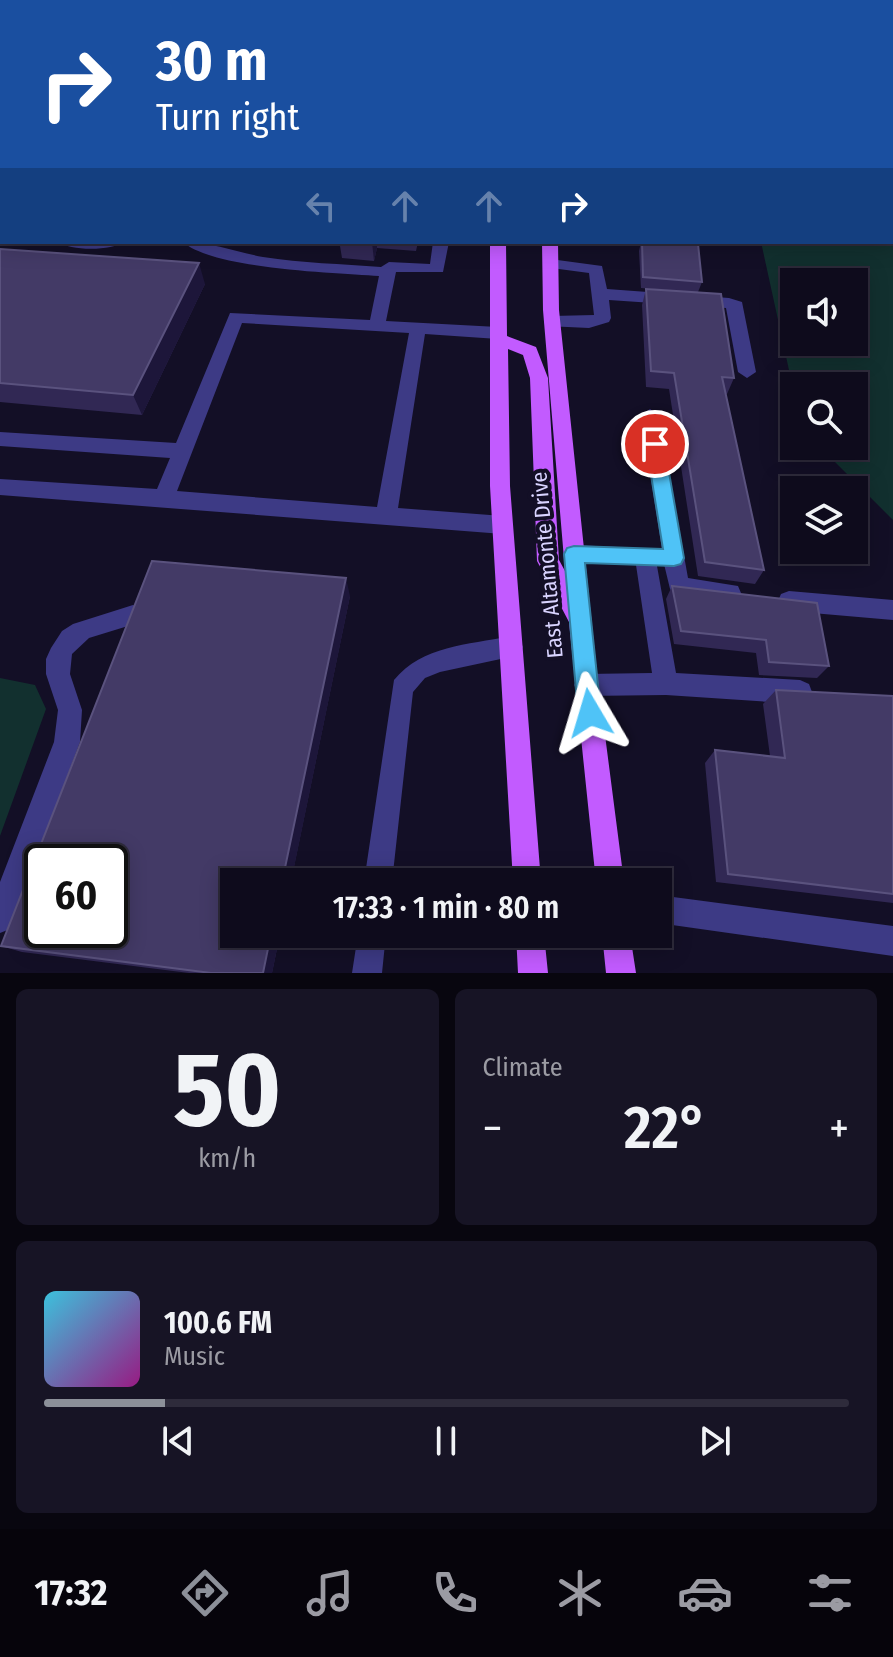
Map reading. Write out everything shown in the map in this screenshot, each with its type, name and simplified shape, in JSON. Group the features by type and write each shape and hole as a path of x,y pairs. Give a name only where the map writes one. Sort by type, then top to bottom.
{"main road":[{"name":"East Altamonte Drive","path":"498,244 503,525 526,868"},
{"name":"East Altamonte Drive","path":"550,253 552,322 586,685 608,868"},
{"path":"498,336 530,351 539,378 548,561 581,622"},
{"path":"531,948 533,973"},
{"path":"618,948 621,973"}],"lane":[{"path":"197,244 236,258 271,264 388,272"},
{"path":"377,325 389,267 437,269 441,244"},
{"path":"550,253 592,267 598,273 603,318 552,322"},
{"path":"600,294 736,306 747,372"},
{"path":"164,498 236,317 498,336"},
{"path":"386,516 418,328"},
{"path":"650,416 679,586 762,598 893,610"},
{"path":"0,439 182,451"},
{"path":"0,487 503,525"},
{"path":"574,554 674,558"},
{"path":"645,557 666,684"},
{"path":"0,919 67,742 70,711 57,673 59,655 71,635 100,622 133,615"},
{"path":"380,868 402,688 417,670 439,661 511,647"},
{"path":"586,685 666,684 829,694"},
{"path":"672,911 893,941"},
{"path":"367,973 370,948"}],"green space":[{"path":"761,244 893,244 893,520 868,495 868,476 849,476 833,460 868,460 868,372 789,372 786,356 868,356 868,268 780,268 780,329"},
{"path":"0,678 35,685 46,709 0,836"}],"building":[{"path":"642,244 698,244 702,282 643,277"},
{"path":"0,249 199,263 133,395 0,383"},
{"path":"646,289 721,294 734,378 722,377 764,570 705,562 674,373 651,371"},
{"path":"152,561 346,578 285,868 220,868 220,948 268,948 263,973 211,973 1,946 24,887 24,948 128,948 128,844 41,844"},
{"path":"672,586 817,603 829,666 769,662 766,640 681,631"},
{"path":"776,690 893,696 893,894 728,874 715,750 785,758"}],"route":[{"path":"590,713 574,554 674,558 655,444"}]}
